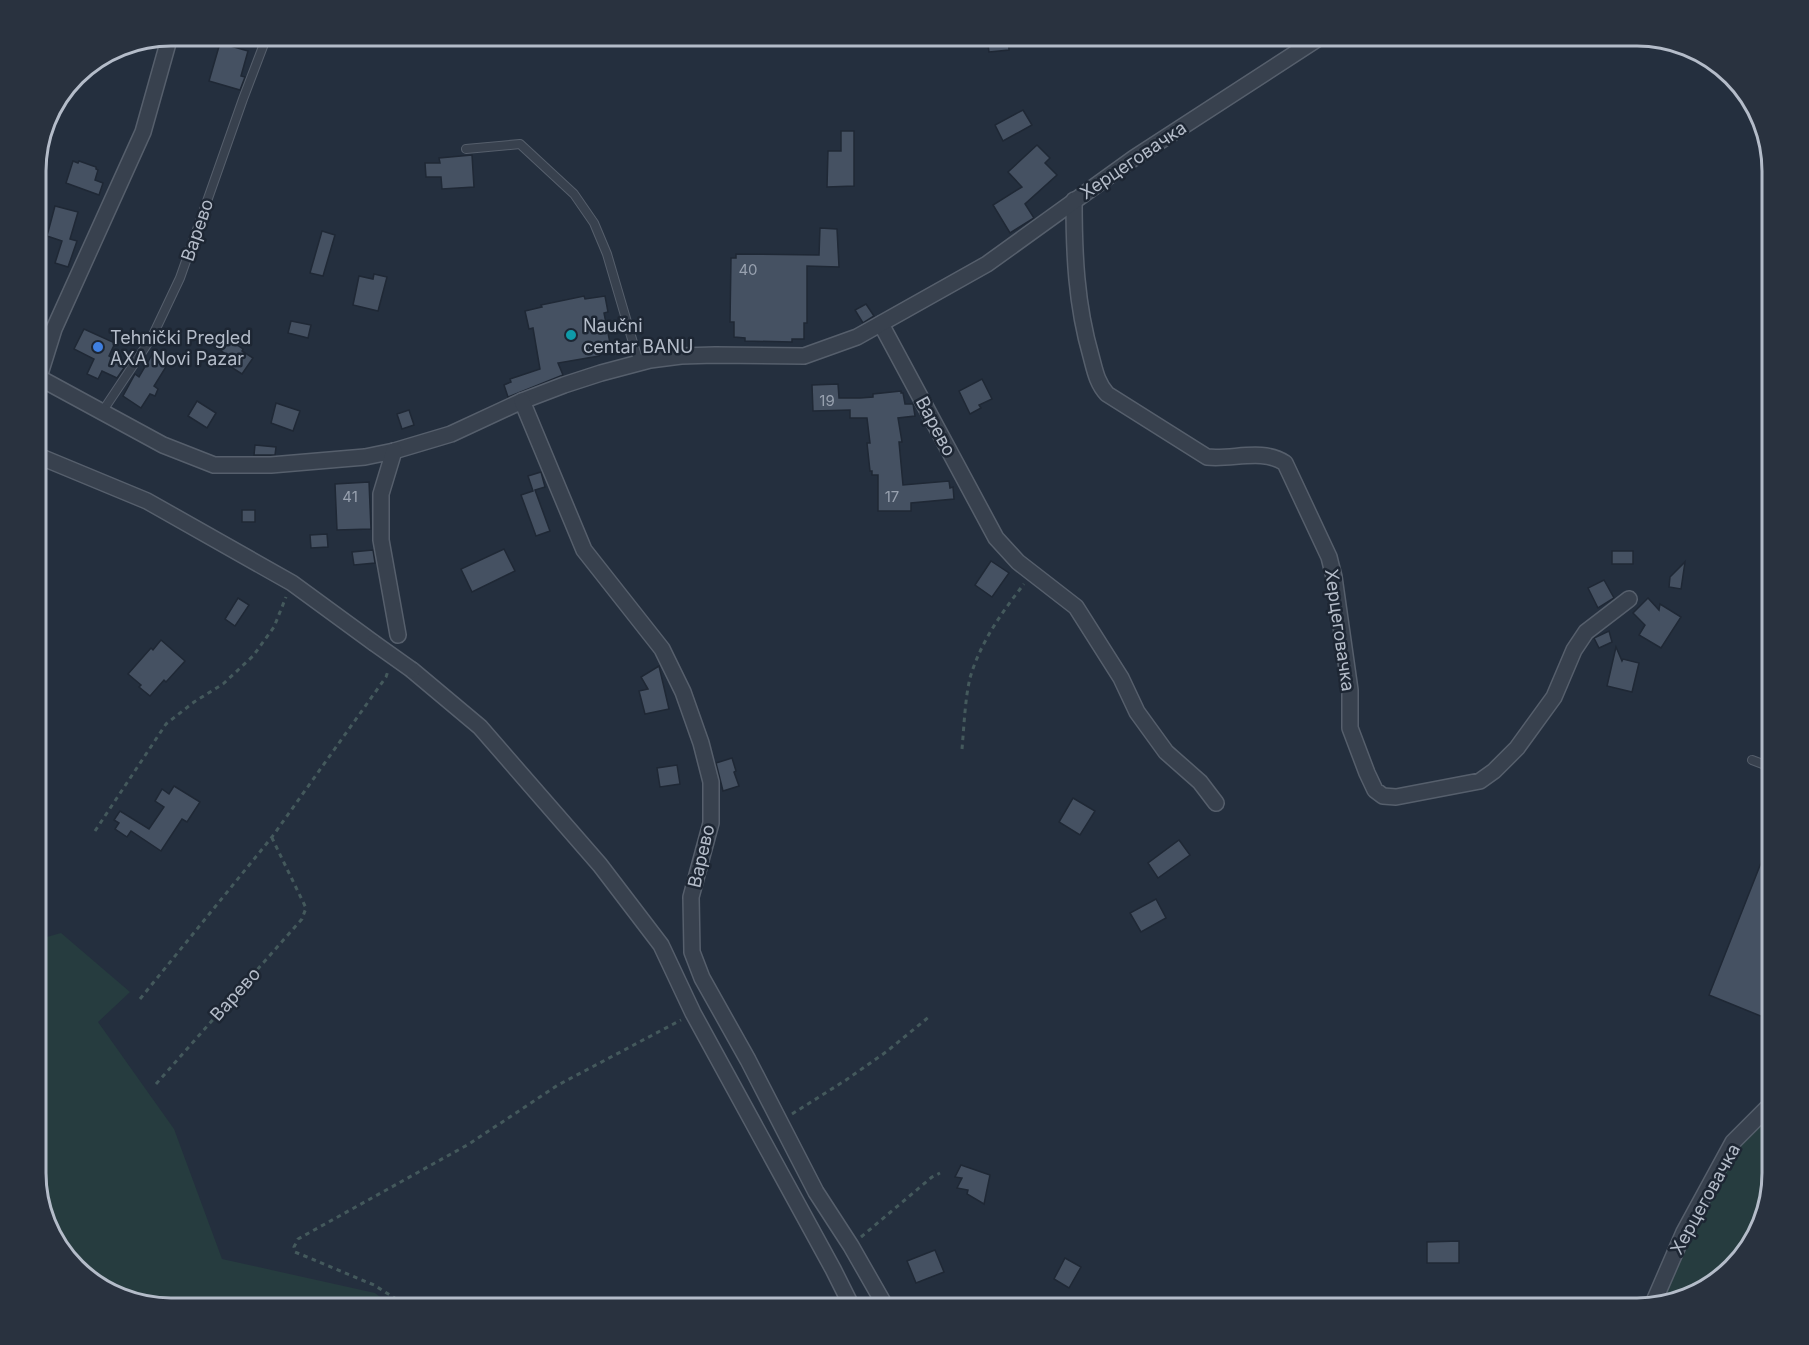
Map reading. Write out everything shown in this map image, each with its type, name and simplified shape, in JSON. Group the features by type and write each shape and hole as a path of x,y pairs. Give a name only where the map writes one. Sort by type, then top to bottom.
{"street":[{"path":"47,349 54,328 143,132 167,47"},
{"name":"Херцеговачка","path":"1305,47 1134,158 1074,200 1074,255 1078,297 1085,335 1099,385 1107,394 1207,457 1262,455 1276,457 1285,463 1329,557 1350,690 1350,728 1366,773 1375,790 1383,796 1395,797 1480,781 1494,771 1517,748 1554,697 1574,650 1586,632 1629,599"},
{"path":"47,382 163,445 214,465 270,465 365,457 394,452 451,434 522,401 601,372 681,356 804,356 857,337 987,264 1074,200"},
{"name":"Варево","path":"881,324 996,538 1018,562 1076,607 1121,678 1137,712 1166,752 1200,782 1216,803"},
{"name":"Варево","path":"522,401 584,550 662,649 683,692 701,743 711,782 711,822 691,897 692,952 702,978 748,1060 816,1192 881,1298"},
{"path":"394,452 381,494 381,540 398,635"},
{"path":"47,460 147,501 292,583 412,670 480,727 600,865 661,945 693,1013 848,1298"},
{"path":"680,985 702,978"},
{"name":"Херцеговачка","path":"1656,1297 1684,1232 1733,1142 1762,1113"}],"lane":[{"name":"Варево","path":"102,412 152,337 180,278 263,47"},
{"path":"466,149 520,144 574,194 594,222 607,254 639,363"},
{"path":"1752,760 1762,764"}],"path":[{"path":"962,749 970,679 983,646 1000,616 1033,574"},
{"path":"94,831 166,724 194,702 223,684 253,656 274,627 292,583"},
{"path":"140,999 272,837 386,677 389,667"},
{"name":"Варево","path":"156,1084 302,919 306,908 272,837"},
{"path":"395,1298 374,1285 295,1252 294,1247 298,1239 469,1144 558,1086 693,1013"},
{"path":"779,1122 886,1052 930,1016"},
{"path":"850,1246 932,1177 940,1173"}],"green space":[{"path":"61,933 130,992 98,1022 174,1129 222,1259 375,1293 382,1298 155,1297 116,1286 95,1273 78,1256 63,1236 56,1221 47,1181 47,937"},
{"path":"1762,1115 1761,1190 1750,1229 1737,1250 1714,1273 1693,1286 1657,1296 1733,1142"}],"building":[{"path":"219,47 234,47 248,51 241,76 245,77 240,90 209,81"},
{"path":"988,47 1009,47 1009,50 989,52"},
{"path":"1023,110 1032,125 1003,141 995,125"},
{"path":"841,131 854,131 854,186 827,187 828,151 841,151"},
{"path":"1037,145 1050,158 1045,163 1057,175 1025,204 1034,218 1010,233 993,205 1022,187 1008,172"},
{"path":"472,155 474,187 442,189 441,177 426,177 425,163 440,163 439,158"},
{"path":"73,161 96,167 98,170 95,180 103,183 99,195 66,183"},
{"path":"55,206 78,212 70,239 77,241 68,267 55,263 62,241 47,236"},
{"path":"820,228 837,229 839,267 807,266 807,323 804,323 804,339 792,339 792,342 745,341 745,338 734,337 734,322 730,322 731,258 736,258 736,254 819,255"},
{"path":"322,231 335,235 323,276 310,273"},
{"path":"374,274 387,277 378,311 353,305 359,276 373,279"},
{"name":"Naučni centar BANU","path":"584,296 585,299 605,296 608,312 604,313 610,343 599,356 558,363 563,375 508,397 504,385 511,382 510,379 540,369 533,328 529,329 525,311 542,307 541,305"},
{"path":"866,304 874,316 863,323 855,310"},
{"path":"291,321 311,325 308,338 288,333"},
{"path":"84,329 115,343 109,356 120,362 119,364 124,368 117,378 102,371 98,379 87,374 94,359 74,349"},
{"path":"228,339 253,358 242,374 231,367 240,354 235,360 221,351"},
{"path":"153,353 169,362 154,386 158,389 155,396 150,394 141,408 123,396 135,374 139,377"},
{"path":"982,379 992,399 979,405 981,408 970,414 959,391"},
{"path":"838,384 839,398 873,397 873,394 901,391 905,404 913,404 915,416 898,418 902,442 899,442 903,485 949,481 950,488 953,487 954,499 911,503 911,511 878,511 878,475 872,475 870,471 867,418 850,418 850,410 813,411 812,385"},
{"path":"197,401 216,413 207,428 188,416"},
{"path":"276,403 300,411 293,431 271,423"},
{"path":"409,410 414,425 402,429 397,414"},
{"path":"255,445 276,447 275,455 254,455"},
{"path":"541,472 545,487 535,490 550,531 536,536 521,495 533,491 528,476"},
{"path":"369,482 371,529 337,530 335,484"},
{"path":"242,510 255,510 255,522 242,522"},
{"path":"327,534 328,547 311,548 310,535"},
{"path":"504,549 515,571 472,592 461,569"},
{"path":"373,550 375,563 354,565 352,552"},
{"path":"1612,551 1633,551 1633,564 1612,564"},
{"path":"991,561 1009,573 992,597 975,585"},
{"path":"1685,562 1681,589 1669,587 1670,577"},
{"path":"1604,580 1614,598 1598,608 1588,588"},
{"path":"238,598 249,605 235,626 225,619"},
{"path":"1648,598 1659,610 1660,604 1681,617 1661,648 1639,635 1645,625 1633,613"},
{"path":"1609,631 1612,642 1599,648 1594,638"},
{"path":"161,640 185,661 150,696 128,674"},
{"path":"1616,647 1622,661 1623,659 1639,663 1632,692 1607,686"},
{"path":"659,666 669,709 645,714 639,691 648,689 641,677"},
{"path":"732,758 739,786 723,791 716,763"},
{"path":"677,765 680,784 660,787 657,768"},
{"path":"174,786 200,802 187,822 182,819 161,851 131,831 127,837 115,829 119,823 114,820 120,811 149,829 164,807 155,801 162,789 169,794"},
{"path":"1073,798 1095,811 1080,835 1059,822"},
{"path":"1179,840 1190,855 1158,878 1148,863"},
{"path":"1762,860 1762,1017 1709,995"},
{"path":"1156,899 1166,918 1141,932 1130,913"},
{"path":"961,1165 990,1175 984,1204 967,1194 968,1190 957,1188 962,1178 955,1177"},
{"path":"1459,1241 1459,1263 1427,1263 1427,1242"},
{"path":"935,1250 944,1272 916,1283 907,1261"},
{"path":"1065,1258 1081,1267 1069,1288 1054,1279"}],"place":[{"name":"Naučni centar BANU","path":"571,335"},
{"name":"Tehnički Pregled AXA Novi Pazar","path":"98,347"}]}
